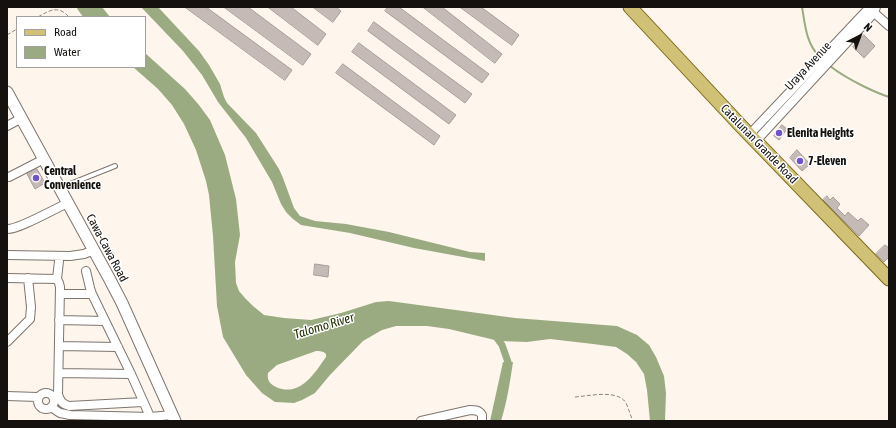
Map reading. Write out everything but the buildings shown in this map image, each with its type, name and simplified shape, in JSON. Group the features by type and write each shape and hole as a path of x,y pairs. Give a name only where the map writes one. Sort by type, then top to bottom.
{"main road":[{"name":"Catalunan Grande Road","path":"630,7 753,138 889,279"}],"street":[{"name":"Uraya Avenue","path":"753,138 872,8"},
{"path":"872,8 889,26"},
{"name":"Cawa-Cawa Road","path":"7,92 122,303 174,418"},
{"path":"7,126 22,118"},
{"path":"9,177 44,159"},
{"path":"7,229 19,226 68,203"},
{"path":"7,255 77,255 94,250"},
{"path":"56,279 59,261"},
{"path":"86,271 92,294 151,419"},
{"path":"7,278 56,279 60,283 58,394 63,404 69,406 143,402"},
{"path":"7,342 30,319 31,307 28,278"},
{"path":"60,294 92,294"},
{"path":"60,320 105,321"},
{"path":"59,346 118,347"},
{"path":"59,373 131,374"},
{"path":"7,396 38,397 46,393 51,394 54,398 54,403 51,407 46,409 41,408 38,404 38,397"},
{"path":"51,407 60,413 70,416 151,419 174,418"},
{"path":"421,421 450,418 470,410 475,410 481,413 482,421"}],"lane":[{"path":"60,188 115,166"}],"path":[{"path":"40,16 57,9 68,16"},
{"path":"7,35 16,30"},
{"path":"575,397 600,394 622,398 633,421"}],"water":[{"path":"76,7 102,7 109,16 82,16"},
{"path":"141,7 158,7 199,51 220,84 227,103 256,133 279,169 294,208 300,216 315,221 346,224 389,232 470,252 485,253 485,261 414,248 350,233 301,225 286,212 272,182 246,138 218,102 202,75 183,51"},
{"name":"Talomo River","path":"146,54 185,89 210,120 225,155 236,199 240,235 235,262 236,283 239,291 245,298 264,315 311,320 341,313 376,302 389,301 515,318 617,326 637,335 649,345 656,357 664,376 666,393 665,421 650,421 644,374 636,362 616,347 550,339 527,342 499,341 449,329 427,326 396,326 382,330 363,341 315,393 294,403 275,402 262,393 246,375 223,337 217,306 213,236 209,195 206,181 196,150 184,124 172,105 158,89 134,68 146,68","holes":["316,351 321,351 326,354 326,357 311,377 298,387 283,389 274,386 268,379 268,373 277,365"]},
{"path":"503,362 513,362 507,399 501,421 490,421"}],"waterway":[{"path":"802,7 805,27 811,45 819,56"},
{"path":"830,66 854,81 889,97"},
{"path":"494,334 502,345 508,362 506,370"}],"place":[{"name":"Elenita Heights","path":"779,133"},
{"name":"7-Eleven","path":"800,161"},
{"name":"Central Convenience","path":"36,178"}]}
